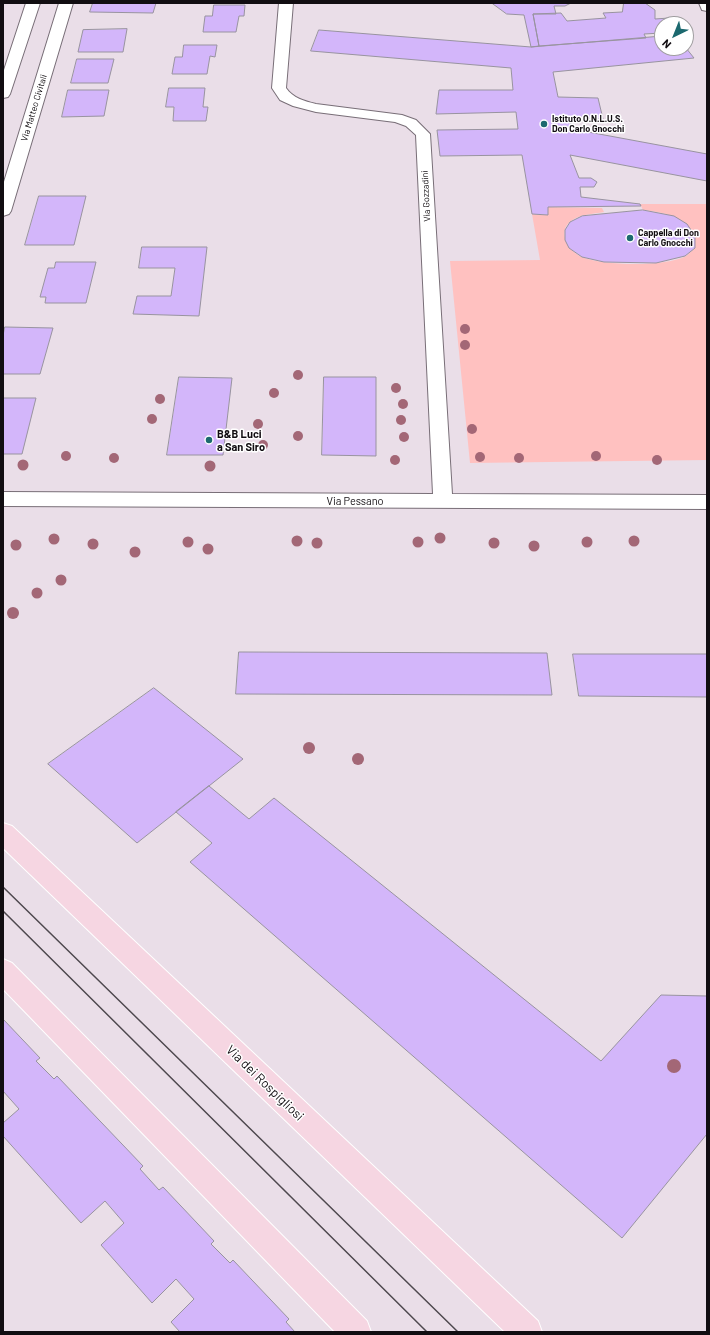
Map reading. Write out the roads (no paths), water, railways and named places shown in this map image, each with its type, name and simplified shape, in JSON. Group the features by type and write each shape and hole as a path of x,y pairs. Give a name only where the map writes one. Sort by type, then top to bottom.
{"main road":[{"name":"Via dei Rospigliosi","path":"3,833 527,1332"},
{"path":"3,971 356,1332"}],"street":[{"name":"Via Gozzadini","path":"286,3 279,88 282,96 294,104 310,108 372,114 410,122 423,134 443,502"},
{"path":"706,3 707,7"},
{"name":"Via Matteo Civitali","path":"3,94 49,5"},
{"name":"Via Matteo Civitali","path":"3,211 49,5"},
{"name":"Via Pessano","path":"3,499 707,502"}],"tram line":[{"path":"3,887 458,1332"},
{"path":"3,911 427,1332"}],"place":[{"name":"Istituto O.N.L.U.S. Don Carlo Gnocchi","path":"544,124"},
{"name":"Cappella di Don Carlo Gnocchi","path":"630,238"},
{"name":"B&B Luci a San Siro","path":"209,440"}]}
